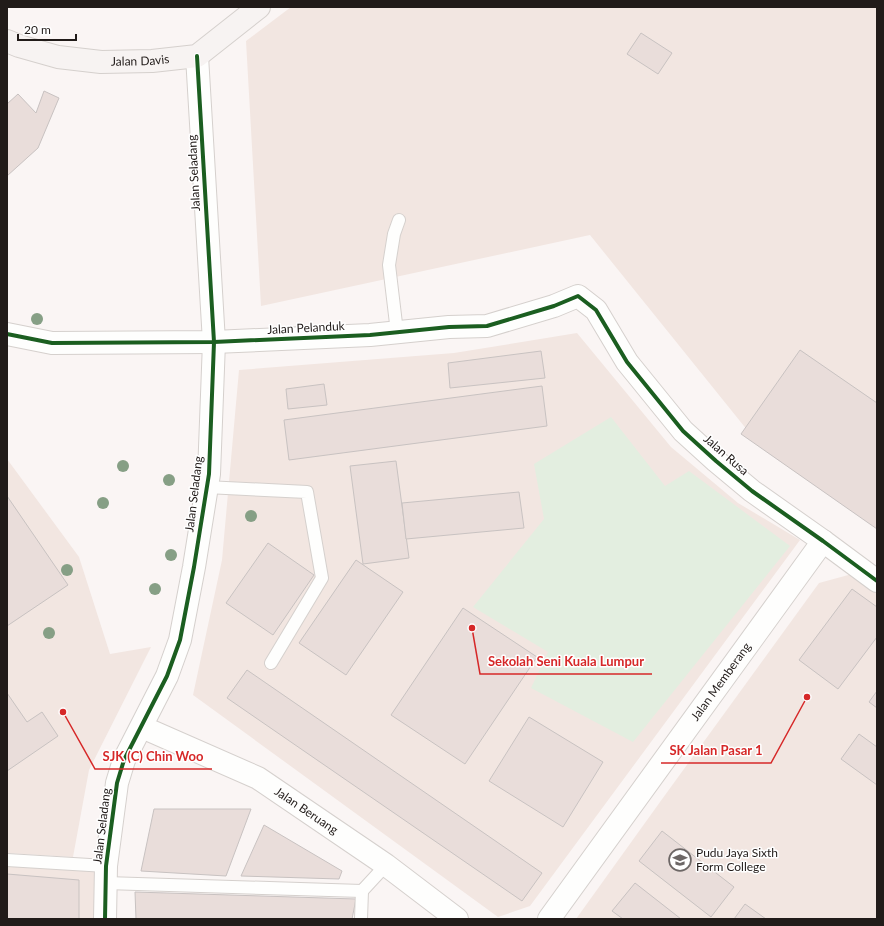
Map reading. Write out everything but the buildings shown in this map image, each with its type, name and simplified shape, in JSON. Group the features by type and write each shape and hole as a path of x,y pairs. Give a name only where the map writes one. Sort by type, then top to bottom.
{"main road":[{"path":"197,56 260,7"},
{"name":"Jalan Davis","path":"7,41 58,57 101,62 152,61 197,56"}],"street":[{"name":"Jalan Seladang","path":"105,919 106,874 117,783 124,760 167,676 180,640 194,567 209,474 214,342 197,56"},
{"name":"Jalan Pelanduk","path":"7,334 52,343 214,342 370,335 450,327 487,326 554,306 578,296 596,310"},
{"name":"Jalan Rusa","path":"596,310 627,362 682,431 752,491 877,581"},
{"name":"Jalan Memberang","path":"549,919 823,541"},
{"name":"Jalan Beruang","path":"142,727 258,778 386,865 457,919"}],"lane":[{"path":"397,332 389,265 394,234 399,220"},
{"path":"206,487 307,492 322,578 271,663"},
{"path":"7,860 106,874 362,891"},
{"path":"361,919 362,891 386,865"}],"shaded area":[{"path":"291,7 877,7 877,524 752,436 590,235 261,306 246,41"},
{"path":"577,333 671,447 738,503 800,540 530,906 498,917 193,695 222,560 239,370 454,353"},
{"path":"7,459 79,557 110,654 151,647 89,770 73,857 7,853"},
{"path":"852,574 877,592 877,919 576,919 819,583"},
{"path":"7,865 99,870 97,919 7,919"}],"green space":[{"path":"611,417 665,486 689,471 790,546 633,742 531,688 548,652 473,607 544,519 534,464"}],"cycle path":[{"path":"105,919 106,866 117,783 124,760 167,676 180,640 194,567 209,474 214,342 197,56"},
{"path":"7,334 52,343 214,342 370,335 449,327 487,326 554,306 578,296 596,310 627,362 683,431 752,491 877,581"}],"place":[{"name":"Sekolah Seni Kuala Lumpur","path":"472,628"},
{"name":"SK Jalan Pasar 1","path":"807,697"},
{"name":"SJK (C) Chin Woo","path":"63,712"},
{"name":"Pudu Jaya Sixth Form College","path":"680,860"}]}
